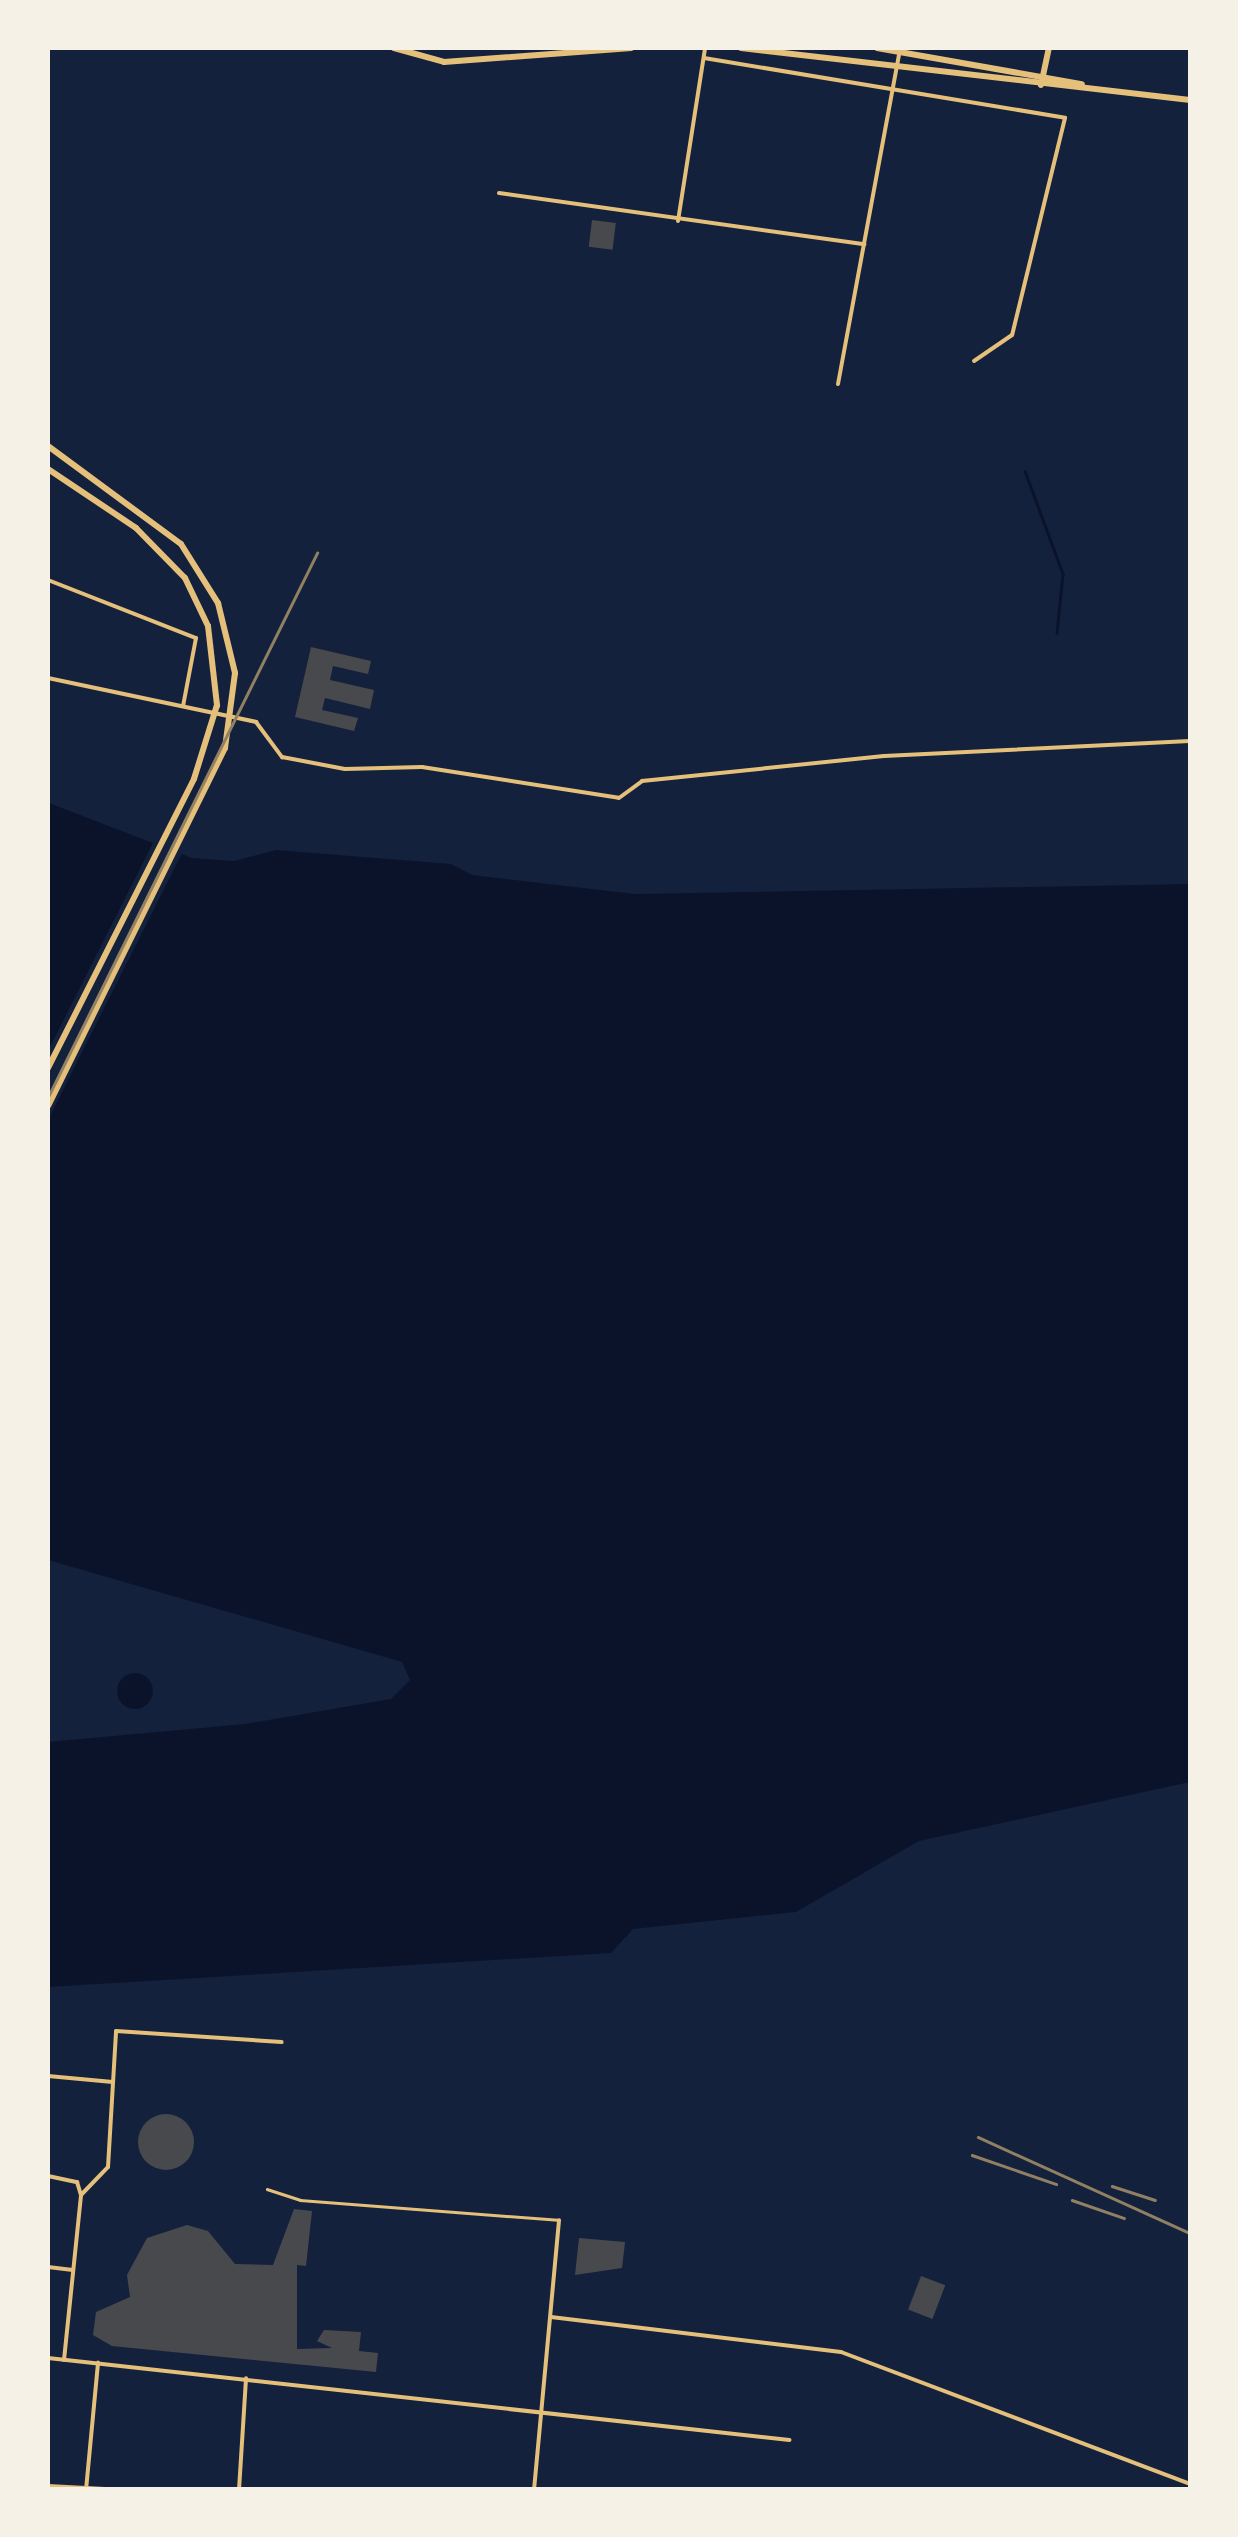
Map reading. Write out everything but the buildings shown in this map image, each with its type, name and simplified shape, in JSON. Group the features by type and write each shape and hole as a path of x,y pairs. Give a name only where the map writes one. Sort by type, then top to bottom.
{"main road":[{"path":"394,48 444,62 631,48"},
{"path":"741,48 898,70 1041,86 1086,86 1190,100"},
{"path":"877,48 1045,70 1086,86"},
{"path":"1041,86 1049,48"},
{"path":"48,1106 226,748 235,673 218,602 181,544 49,448"},
{"path":"48,469 136,528 185,578 208,626 216,687 194,779 48,1068"}],"street":[{"path":"678,221 705,48"},
{"path":"838,384 900,49"},
{"path":"704,58 1065,118 1012,335 974,361"},
{"path":"499,194 864,244"},
{"path":"48,580 196,638 183,706"},
{"path":"48,678 159,697 256,722 282,757 345,769 422,767 619,798 642,781 920,754 1190,741"},
{"path":"82,2195 108,2168 116,2031 282,2042"},
{"path":"48,2076 113,2082"},
{"path":"48,2176 77,2182 82,2195 64,2360"},
{"path":"534,2490 559,2220"},
{"path":"48,2267 74,2270"},
{"path":"551,2317 841,2352 1190,2484"},
{"path":"48,2358 788,2440"},
{"path":"86,2488 98,2363"},
{"path":"239,2490 246,2378"},
{"path":"48,2486 124,2490"}],"lane":[{"path":"267,2189 300,2200 559,2220"}],"water":[{"path":"49,803 192,858 234,861 276,850 451,864 472,875 635,894 1190,884 1190,1782 919,1841 796,1912 633,1929 611,1953 48,1987 48,1742 245,1724 391,1699 410,1680 402,1662 48,1560"},
{"path":"135,1673 148,1678 153,1691 148,1704 135,1709 122,1704 117,1691 122,1678"}],"pier":[{"path":"153,843 183,851 48,1120 48,1051"}],"waterway":[{"path":"1025,471 1063,574 1057,633"}],"railway":[{"path":"48,1097 317,553"},
{"path":"978,2137 1190,2233"},
{"path":"972,2155 1056,2184"},
{"path":"1112,2186 1155,2200"},
{"path":"1072,2200 1124,2218"}]}
